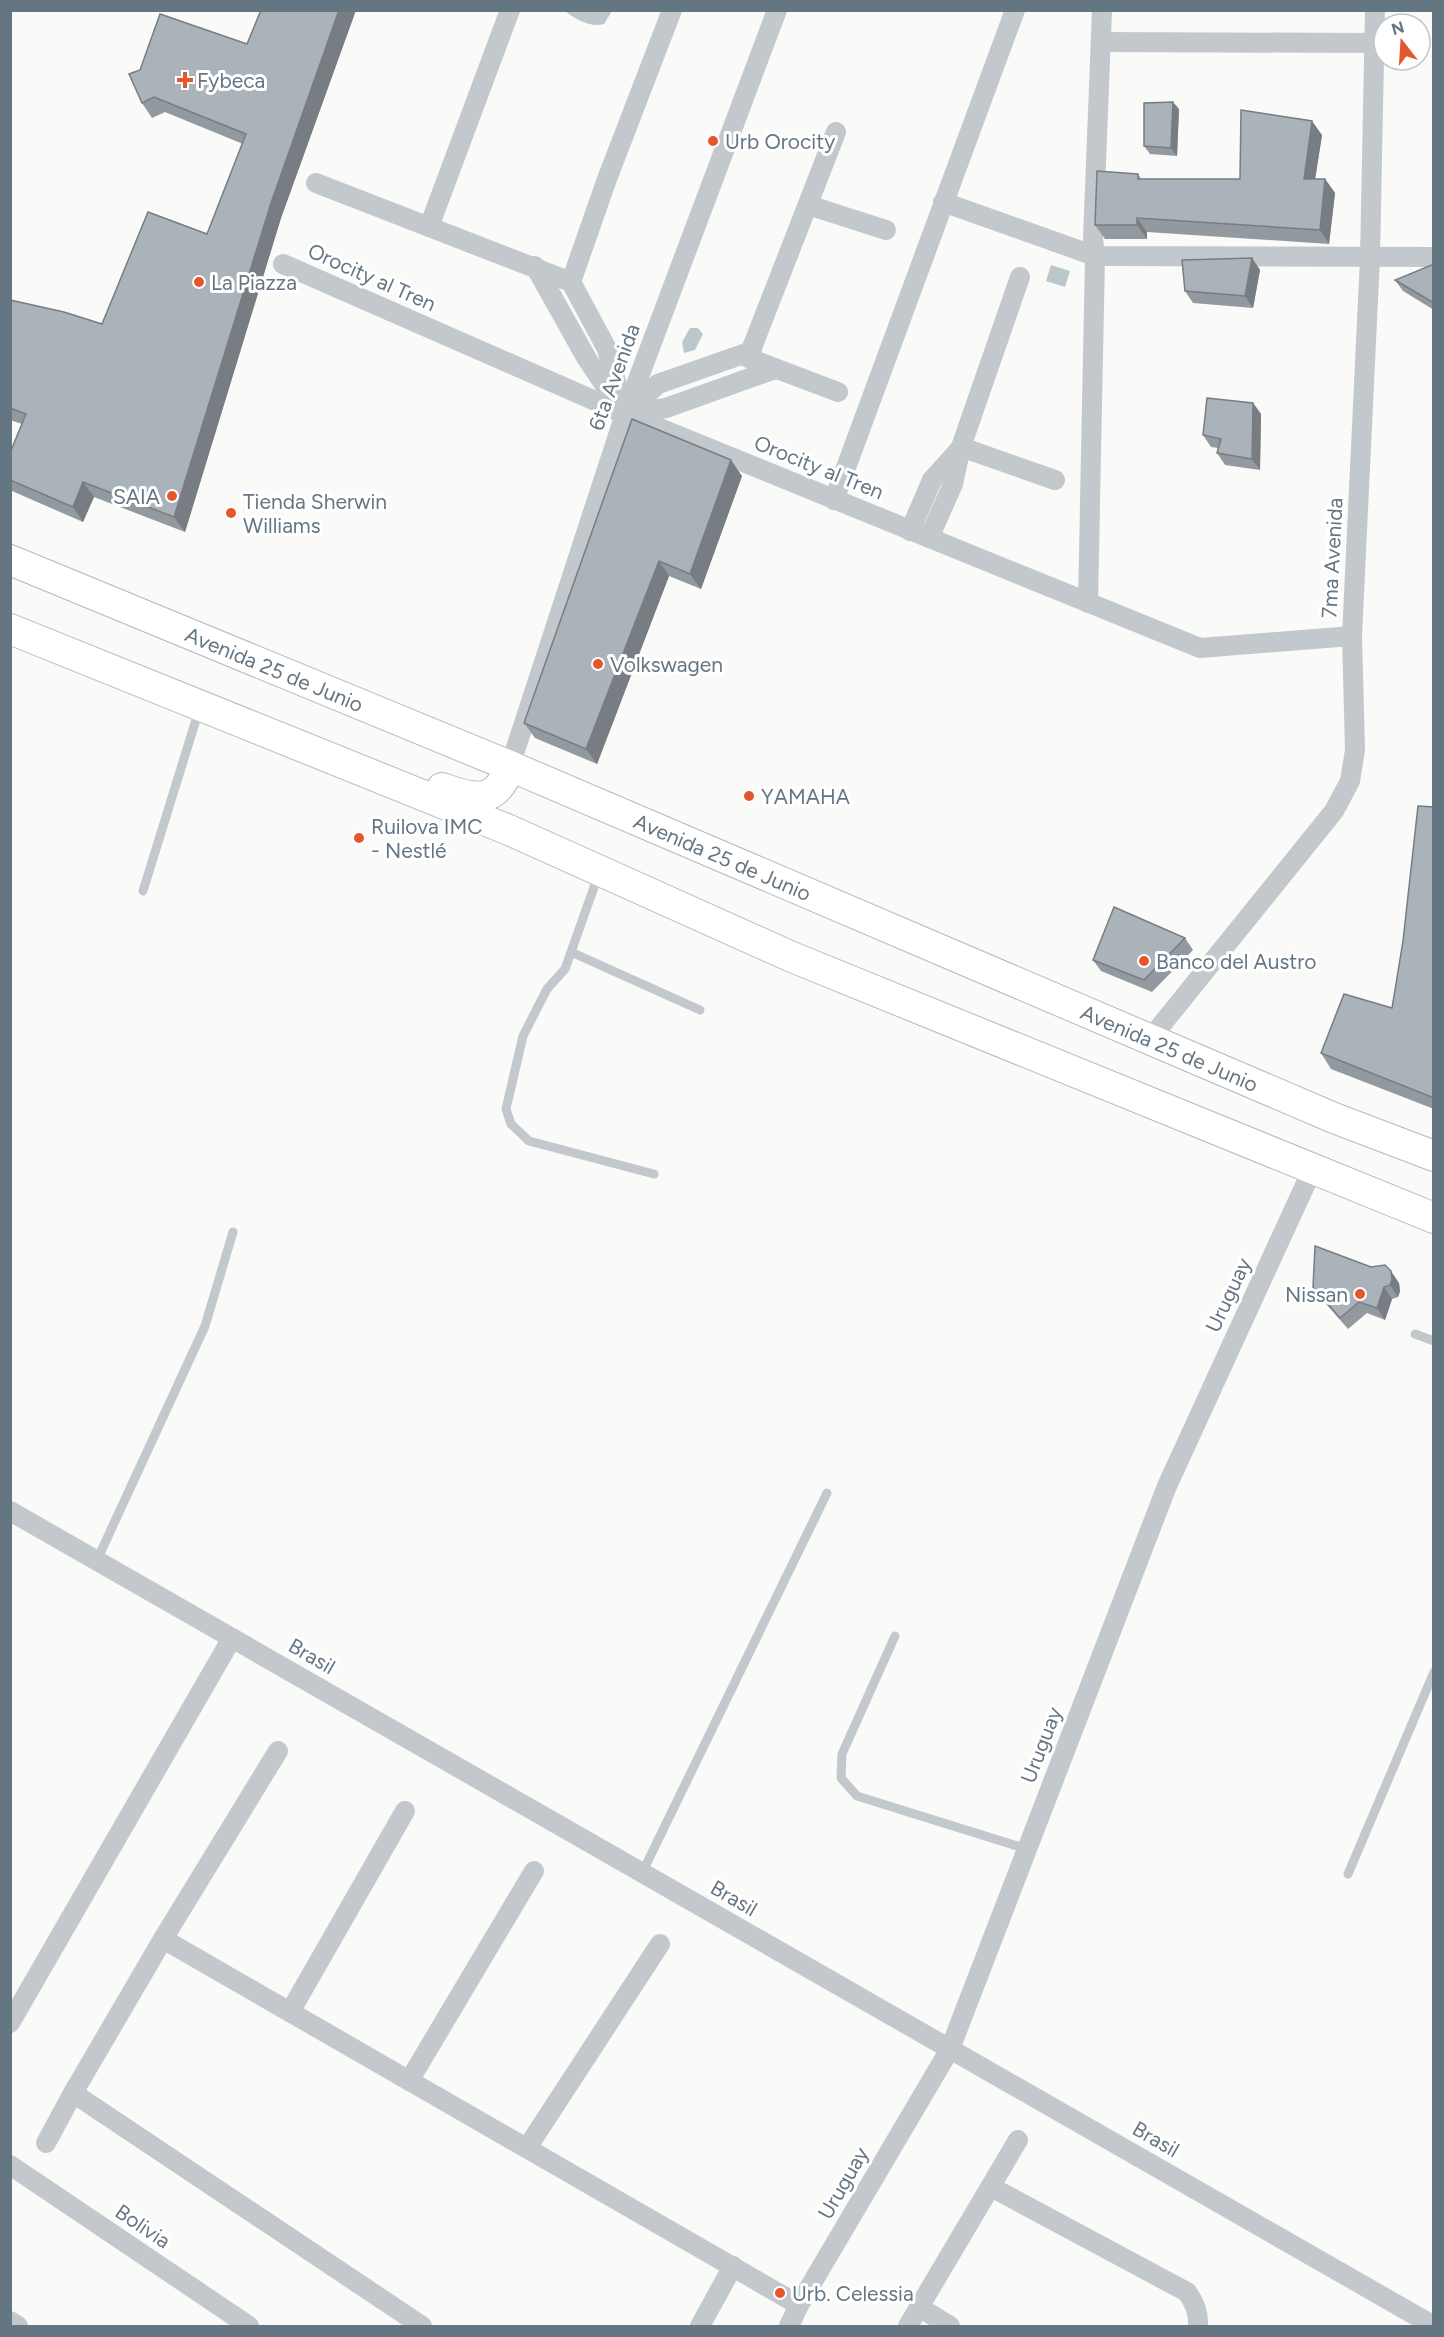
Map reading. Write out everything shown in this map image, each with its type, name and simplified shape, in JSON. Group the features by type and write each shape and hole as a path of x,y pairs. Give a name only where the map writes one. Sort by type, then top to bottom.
{"main road":[{"name":"Avenida 25 de Junio","path":"10,560 510,766 1334,1118 1434,1155"},
{"path":"10,629 509,830 792,957 1434,1218"},
{"path":"299,745 345,754 468,796 492,794 498,790 505,782 510,766"}],"street":[{"path":"429,226 510,10"},
{"path":"571,282 607,179 672,10"},
{"name":"6ta Avenida","path":"510,766 625,414 777,10"},
{"path":"834,500 1015,10"},
{"path":"1088,603 1095,256 1093,239 1102,10"},
{"path":"1101,42 1372,43"},
{"name":"7ma Avenida","path":"1150,1039 1334,811 1350,781 1355,750 1352,636 1370,258 1373,72"},
{"path":"836,132 748,358 838,392"},
{"path":"316,183 571,282 608,349 625,414"},
{"path":"943,202 1095,256 1434,258"},
{"path":"808,205 886,230"},
{"name":"Orocity al Tren","path":"283,264 625,414 1200,648 1352,636"},
{"path":"535,267 586,359 625,414"},
{"path":"929,538 953,484 962,447 1020,276"},
{"path":"625,414 658,384 752,351"},
{"path":"625,414 666,408 775,369"},
{"path":"962,447 1055,480"},
{"path":"910,531 932,480 962,447"},
{"name":"Uruguay","path":"789,2326 799,2305 950,2049 1167,1486 1313,1168"},
{"name":"Brasil","path":"10,1511 1434,2326"},
{"path":"10,2024 232,1638"},
{"path":"46,2143 163,1939 278,1750"},
{"path":"290,2012 405,1811"},
{"path":"410,2081 534,1871"},
{"path":"163,1939 799,2305"},
{"path":"527,2148 660,1944"},
{"path":"73,2093 422,2326"},
{"path":"908,2326 1018,2140"},
{"name":"Bolivia","path":"10,2165 249,2326"},
{"path":"992,2187 1187,2292 1198,2314 1198,2326"},
{"path":"700,2326 733,2266"},
{"path":"919,2307 950,2326"},
{"path":"10,2321 18,2326"}],"lane":[{"path":"143,891 201,705"},
{"path":"600,871 565,969 547,989 523,1036 506,1108 511,1125 529,1141 654,1174"},
{"path":"572,952 700,1010"},
{"path":"97,1560 205,1326 233,1232"},
{"path":"1415,1335 1434,1341"},
{"path":"642,1873 827,1493"},
{"path":"895,1636 842,1754 841,1778 857,1796 1027,1849"},
{"path":"1348,1874 1434,1672"}],"shaded area":[{"path":"565,11 612,11 604,24 594,25 583,22"},
{"path":"1051,265 1070,271 1065,287 1046,281"},
{"path":"690,328 698,328 703,334 695,350 684,353 682,342"}],"building":[{"name":"La Piazza","path":"261,10 339,10 271,203 174,517 83,482 73,507 10,480 10,453 26,414 10,408 10,300 64,312 102,324 148,212 207,234 246,134 154,97 142,103 129,74 140,70 160,14 247,44"},
{"path":"1173,102 1171,148 1144,146 1144,103"},
{"path":"1241,110 1312,121 1304,179 1325,179 1320,230 1137,218 1137,225 1095,225 1097,171 1138,174 1138,179 1240,179"},
{"path":"1252,258 1245,296 1185,291 1182,260"},
{"path":"1434,264 1434,303 1395,280"},
{"path":"1207,398 1253,403 1252,459 1217,453 1221,439 1203,435"},
{"name":"Volkswagen","path":"632,419 731,460 690,574 659,561 586,749 524,723"},
{"path":"1418,806 1434,807 1434,1098 1321,1053 1344,994 1392,1008 1403,941"},
{"name":"Banco del Austro","path":"1114,907 1185,938 1144,980 1093,960"},
{"name":"Nissan","path":"1315,1246 1371,1267 1385,1265 1391,1271 1390,1285 1384,1287 1377,1308 1359,1302 1340,1318 1313,1287"}],"place":[{"name":"Fybeca","path":"185,80"},
{"name":"Urb Orocity","path":"713,141"},
{"name":"La Piazza","path":"199,282"},
{"name":"SAIA","path":"172,496"},
{"name":"Tienda Sherwin Williams","path":"231,513"},
{"name":"Volkswagen","path":"598,664"},
{"name":"YAMAHA","path":"749,796"},
{"name":"Ruilova IMC - Nestlé","path":"359,838"},
{"name":"Banco del Austro","path":"1144,961"},
{"name":"Nissan","path":"1360,1294"},
{"name":"Urb. Celessia","path":"780,2293"}]}
